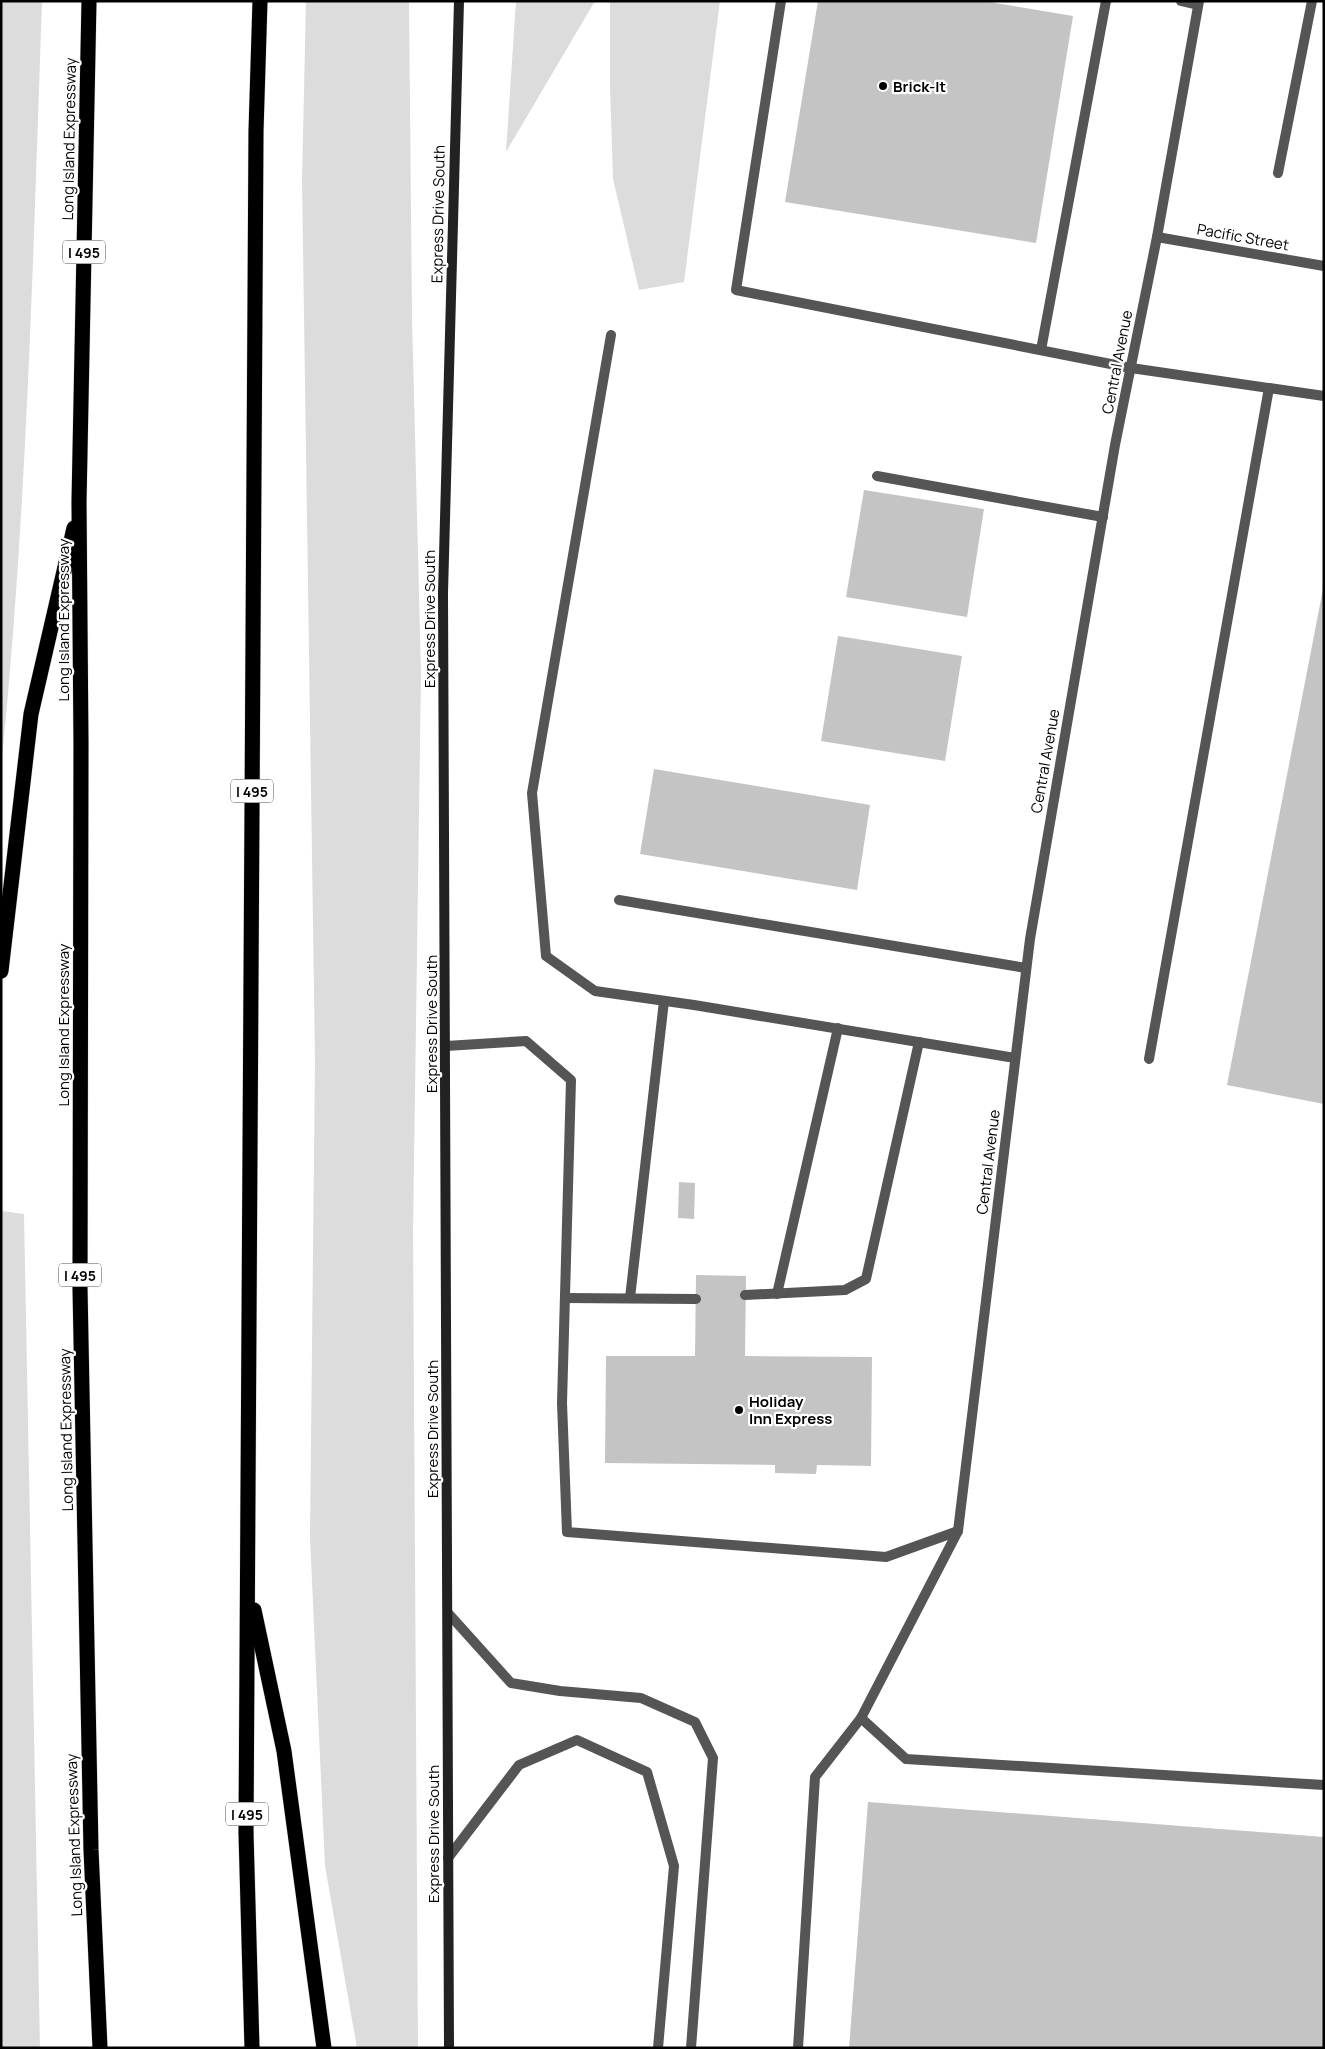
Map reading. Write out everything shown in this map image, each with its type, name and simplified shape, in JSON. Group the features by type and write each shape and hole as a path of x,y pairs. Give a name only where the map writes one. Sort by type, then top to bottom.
{"highway":[{"name":"Long Island Expressway","path":"89,1 80,502 80,1288 91,1850 100,2048"},
{"name":"I 495","path":"252,2048 246,1833 256,141 260,1"},
{"path":"1,971 31,714 80,502"},
{"path":"248,1581 284,1751 324,2048"}],"main road":[{"name":"Express Drive South","path":"449,2048 443,593 458,1"}],"street":[{"path":"781,1 736,290 1130,368 1324,396"},
{"path":"1041,350 1106,1"},
{"path":"1181,1 1199,3"},
{"path":"1278,173 1312,1"},
{"name":"Central Avenue","path":"958,1531 1030,940 1103,517 1130,368 1157,237 1199,3"},
{"name":"Pacific Street","path":"1157,237 1324,266"},
{"path":"611,334 532,793 546,956 595,991 838,1028 1016,1058"},
{"path":"1149,1059 1269,388"},
{"path":"877,476 1103,517"},
{"path":"619,900 1026,968"},
{"path":"630,1298 664,1001"},
{"path":"778,1294 838,1028"},
{"path":"446,1046 526,1041 571,1080 562,1403 567,1532 886,1557 958,1531"},
{"path":"745,1295 845,1290 866,1279 919,1042"},
{"path":"564,1298 696,1299"},
{"path":"798,2048 815,1777 861,1718 958,1531"},
{"path":"448,1613 510,1682 560,1691 641,1698 696,1722 714,1758 690,2048"},
{"path":"861,1718 906,1760 1324,1785"},
{"path":"448,1858 519,1765 577,1740 647,1772 674,1866 658,2048"}],"shaded area":[{"path":"1,1 42,1 23,481 10,672 1,768"},
{"path":"306,1 409,1 412,316 421,674 413,1233 418,2048 357,2048 325,1866 310,1538 315,1060 302,180"},
{"path":"516,1 595,1 506,152"},
{"path":"610,1 720,1 684,282 639,290 613,179"},
{"path":"2,1211 24,1214 40,2048 1,2048"}],"building":[{"path":"818,1 983,1 1073,16 1036,243 785,202"},
{"path":"864,490 984,509 967,617 846,597"},
{"path":"1324,589 1324,1104 1227,1085"},
{"path":"838,636 962,656 945,761 821,741"},
{"path":"654,769 870,805 857,890 640,854"},
{"path":"679,1182 695,1183 694,1219 678,1218"},
{"name":"Holiday Inn Express","path":"696,1275 746,1276 745,1356 872,1357 871,1466 817,1465 816,1474 775,1473 775,1465 605,1463 606,1356 695,1356"},
{"path":"868,1802 1324,1837 1324,2048 849,2048"}],"place":[{"name":"Brick-It","path":"883,86"},
{"name":"Holiday Inn Express","path":"739,1410"}]}
